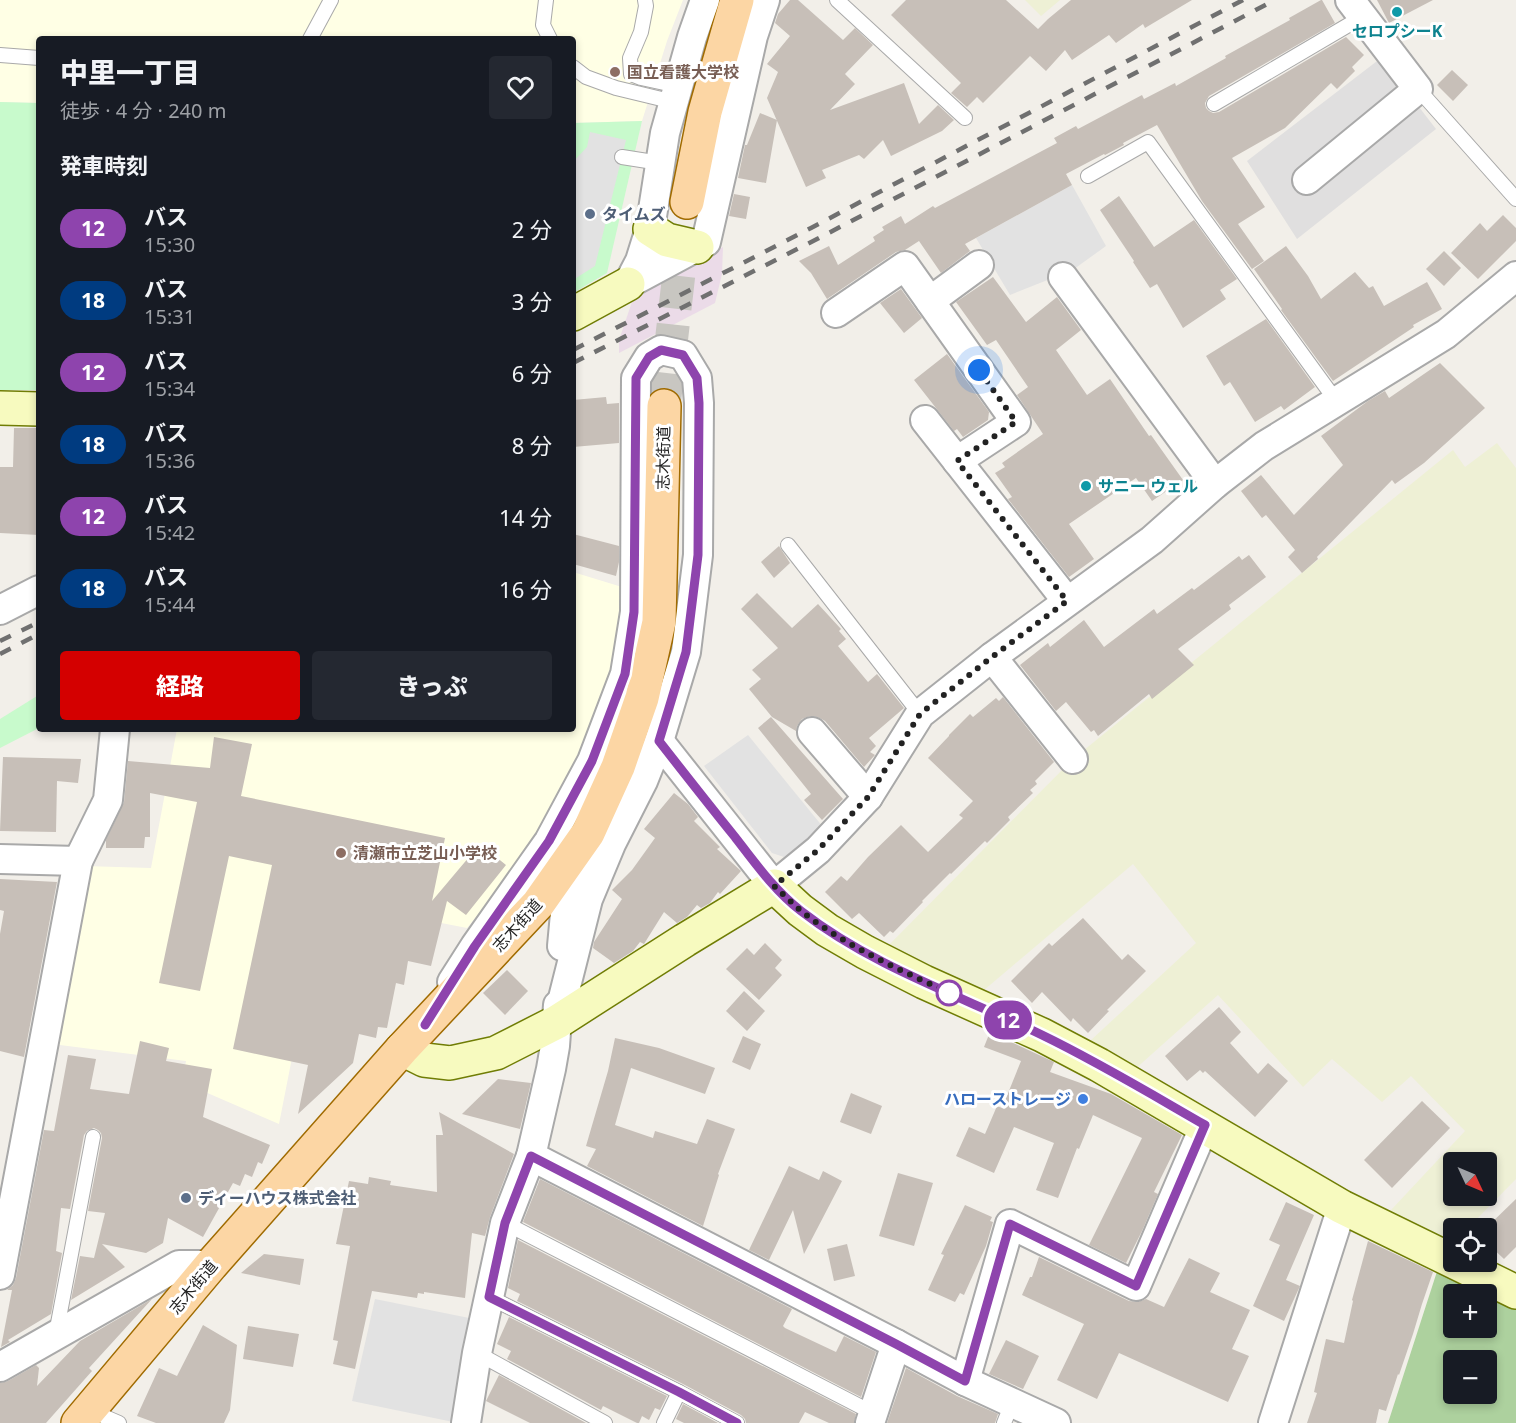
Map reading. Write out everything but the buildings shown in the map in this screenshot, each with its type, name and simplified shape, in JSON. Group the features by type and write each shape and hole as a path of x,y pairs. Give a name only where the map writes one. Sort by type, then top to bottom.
{"main road":[{"path":"687,202 705,112 737,0"},
{"name":"志木街道","path":"84,1417 212,1265 402,1049 538,904 588,833 618,767 642,698 659,622 664,406"}],"street":[{"path":"628,284 640,261 650,229 665,133 705,0"},
{"path":"576,312 706,242 753,36 765,0"},
{"path":"1307,180 1418,89 1356,8"},
{"path":"650,229 667,240 697,247"},
{"path":"930,301 979,265"},
{"path":"836,313 905,266 1016,422 957,461"},
{"path":"402,1049 424,1060 450,1063 496,1053 557,1022 774,886 818,850 868,797 920,714 992,657 1152,540 1215,484 1264,446 1446,334 1516,276"},
{"path":"1063,277 1215,484"},
{"path":"425,1025 475,946 549,841 592,761 625,674 634,612 636,378 649,357 661,350 683,355 697,378 699,403 698,555 686,652 659,741 643,781 611,844 588,899 557,1022"},
{"path":"0,408 36,409"},
{"path":"925,420 1067,601"},
{"path":"0,610 36,592"},
{"path":"992,657 1073,759"},
{"path":"0,1275 78,861 108,800 115,732"},
{"path":"812,732 868,797"},
{"path":"659,741 774,886 800,910 827,930 924,982 1042,1035 1205,1125 1342,1207 1516,1292"},
{"path":"465,1423 477,1353 505,1223 531,1156 555,1046 566,903 588,833"},
{"path":"0,859 78,861"},
{"path":"965,1381 1010,1224 1136,1286 1205,1125"},
{"path":"531,1156 965,1381 1008,1413 1056,1423"},
{"path":"1274,1423 1342,1207"},
{"path":"0,1367 179,1265 212,1265"},
{"path":"872,1418 896,1344"}],"lane":[{"path":"312,36 331,0"},
{"path":"546,0 543,25 548,36"},
{"path":"645,0 641,32 630,58 632,74 676,94"},
{"path":"837,0 965,118"},
{"path":"1214,104 1356,8"},
{"path":"0,55 36,58"},
{"path":"576,69 586,77 616,88 676,94"},
{"path":"1418,89 1516,200"},
{"path":"1088,176 1148,142 1337,402"},
{"path":"622,157 660,164"},
{"path":"788,545 920,714"},
{"path":"56,1336 93,1137"},
{"path":"505,1223 872,1418"},
{"path":"489,1297 737,1423"},
{"path":"477,1353 605,1423"},
{"path":"664,1423 679,1392"},
{"path":"84,1417 119,1423"}],"shaded area":[{"name":"国立看護大学校","path":"0,0 683,0 667,41 642,121 576,123 576,36 36,36 36,103 0,102"},
{"path":"1025,0 1060,0 1041,16"},
{"path":"1381,58 1436,129 1297,239 1247,161"},
{"name":"タイムズ","path":"590,132 626,140 595,266 576,278 576,159 587,147"},
{"path":"1072,185 1106,246 1063,277 1050,279 1010,295 976,238"},
{"path":"723,247 722,274 715,303 619,353 619,340 634,296"},
{"path":"1497,443 1516,468 1516,1179 1497,1198 1497,1152 1445,1152 1465,1131 1411,1076 1382,1102 1332,1059 1303,1087 1218,995 1124,1079 1077,1053 1196,943 1133,864 970,1002 876,958 1073,759 1453,450 1465,467"},
{"name":"清瀬市立芝山小学校","path":"576,573 622,587 627,606 615,671 582,757 538,840 467,928 323,900 279,1124 182,1082 186,1061 52,1044 84,866 151,868 176,732 576,732"},
{"path":"748,735 823,827 784,857 772,853 704,766"},
{"path":"1443,1154 1443,1206 1490,1206 1478,1218 1443,1218 1443,1242 1377,1225"},
{"path":"375,1299 484,1321 458,1423 352,1401"}],"green space":[{"path":"0,102 36,103 36,390 0,390"},
{"path":"642,121 607,273 576,291 576,123"},
{"path":"36,697 36,730 0,748 0,719"},
{"path":"1442,1256 1443,1272 1475,1272 1516,1292 1516,1423 1388,1423"}],"tunnel":[{"path":"664,406 687,202"}],"railway":[{"path":"576,348 811,228 1243,0"},
{"path":"576,361 817,239 1275,0"},
{"path":"0,641 36,623"},
{"path":"0,654 36,636"}],"bus line":[{"name":"12","path":"425,1025 475,946 549,841 592,761 625,674 634,612 636,378 649,357 661,350 683,355 697,378 699,403 698,555 686,652 659,741 774,886 800,910 827,930 924,982 1042,1035 1205,1125 1136,1286 1010,1224 965,1381 531,1156 505,1223 489,1297 737,1423"}],"place":[{"name":"セロプシーK","path":"1397,12"},
{"name":"国立看護大学校","path":"615,72"},
{"name":"タイムズ","path":"590,214"},
{"name":"サニー ウェル","path":"1086,486"},
{"name":"清瀬市立芝山小学校","path":"341,853"},
{"name":"ハローストレージ","path":"1083,1099"},
{"name":"ディーハウス株式会社","path":"186,1198"}],"route":[{"path":"949,993 954,995 865,952 827,930 800,910 774,886 818,850 868,797 920,714 1067,601 957,461 1016,422 979,370"}]}
